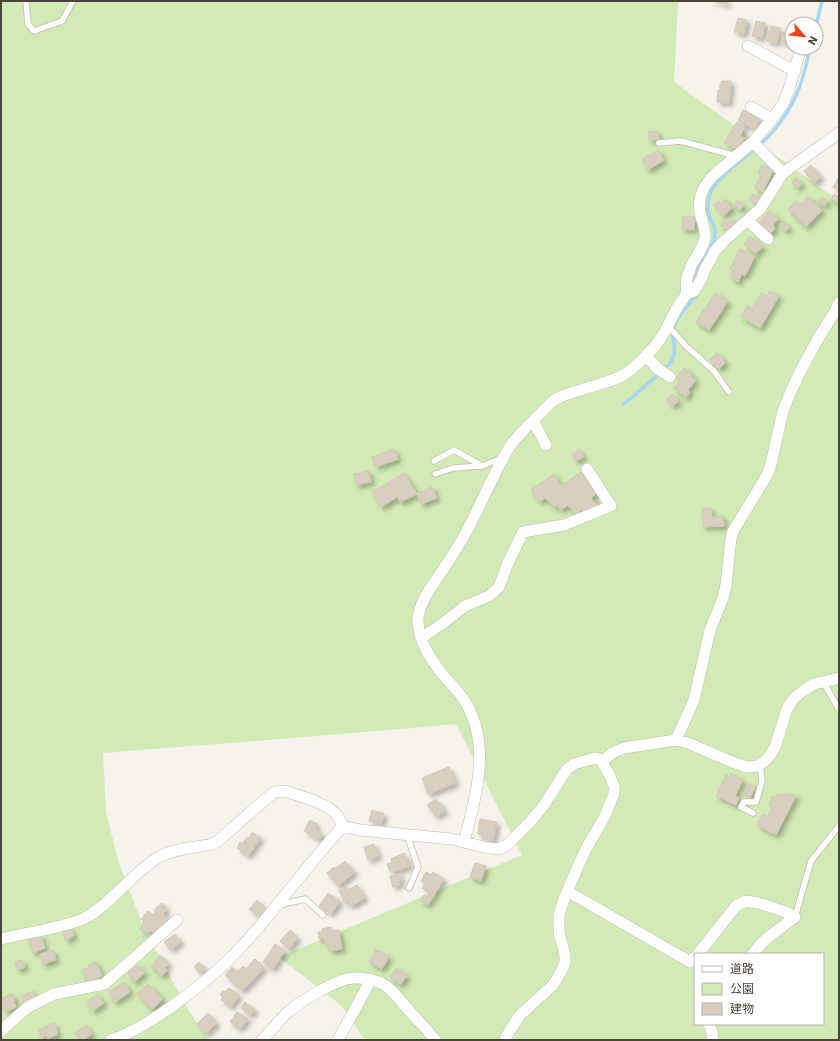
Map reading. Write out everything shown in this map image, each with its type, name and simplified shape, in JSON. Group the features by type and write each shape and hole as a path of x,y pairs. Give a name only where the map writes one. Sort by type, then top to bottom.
{"street":[{"path":"748,46 795,71"},
{"path":"464,842 474,803 479,770 479,740 473,717 464,700 428,654 419,631 418,620 420,611 428,593 471,524 502,458 513,443 551,402 560,397 625,374 646,356 670,327 676,309 686,294 687,278 692,265 704,244 706,235 699,203 701,193 709,179 753,142 783,104 799,56"},
{"path":"751,107 772,119"},
{"path":"686,294 694,291 701,280 709,261 723,242 760,209 783,173 839,133"},
{"path":"753,142 783,173"},
{"path":"748,221 768,239"},
{"path":"676,740 694,700 710,630 723,598 733,531 766,477 770,468 783,411 791,391 819,337 839,303"},
{"path":"646,356 658,369 670,377"},
{"path":"533,421 546,444"},
{"path":"421,638 465,606 489,596 500,587 508,563 523,532 564,525 611,506 587,469"},
{"path":"602,762 612,753 624,748 676,740 688,743 747,767 757,766 767,758 775,747 787,709 794,698 803,690 814,684 839,678"},
{"path":"1,939 57,927 86,918 101,907 141,870 160,857 173,851 212,844 218,841 275,792 285,791 328,807 337,815 343,826 360,830 442,838 499,849 507,846 529,823 544,805 567,769 574,764 595,758 599,759 610,776 614,786 614,794 604,818 587,847 567,891 559,915 559,932 565,954 565,962 553,986 520,1015 504,1040"},
{"path":"111,1040 119,1038 166,1011 228,960 241,948 277,906 316,856 343,826"},
{"path":"567,891 690,962 694,958"},
{"path":"699,953 736,906 746,901 758,903 783,911 795,917 767,938 756,948 754,953"},
{"path":"1,1031 28,1007 54,994 104,984 177,920"},
{"path":"262,1040 287,1013 301,1003 325,988 353,978 380,982 390,989 435,1040"},
{"path":"338,1040 371,980"},
{"path":"709,1025 712,1032 712,1040"}],"lane":[{"path":"26,1 28,24 34,31 62,21 73,1"},
{"path":"659,143 681,140 736,156"},
{"path":"670,327 687,347 714,371 729,392"},
{"path":"434,461 454,450 482,466"},
{"path":"435,474 453,468 482,466 502,458"},
{"path":"823,682 839,709"},
{"path":"753,813 742,807 744,802 756,802 762,781 760,764"},
{"path":"795,917 811,861 839,826"},
{"path":"407,835 418,867 409,888"},
{"path":"277,906 305,899 323,915"}],"green space":[{"path":"1,1 678,1 674,82 839,201 839,1040 365,1040 342,1006 279,957 522,855 456,724 103,753 106,812 119,864 145,931 189,1011 209,1040 1,1040"}],"building":[{"path":"711,1 728,1 727,4"},
{"path":"738,18 747,20 744,34 734,32"},
{"path":"756,21 765,23 762,38 752,36"},
{"path":"771,26 780,28 777,43 767,41"},
{"path":"783,32 784,43 781,42"},
{"path":"722,81 731,81 729,103 717,102 718,90 720,90 720,84 722,84"},
{"path":"743,110 760,118 755,129 738,121"},
{"path":"737,122 745,127 740,136 745,138 737,150 724,142"},
{"path":"657,131 659,139 650,141 648,132"},
{"path":"658,150 664,160 648,170 642,159"},
{"path":"762,165 773,170 763,192 755,188 761,174 758,173"},
{"path":"811,165 821,177 814,183 804,171"},
{"path":"839,177 839,191 833,187"},
{"path":"795,178 802,183 798,188 792,183"},
{"path":"752,194 759,198 756,203 749,199"},
{"path":"834,194 839,197 838,204 831,199"},
{"path":"808,196 822,210 806,227 788,209 796,201 800,205"},
{"path":"821,197 828,201 825,206 818,202"},
{"path":"725,199 732,208 723,216 714,205 718,201 720,204"},
{"path":"737,200 744,205 740,210 734,205"},
{"path":"769,211 779,219 773,225 775,229 770,234 758,224"},
{"path":"683,216 695,217 694,230 682,229"},
{"path":"729,217 736,224 728,232 721,225"},
{"path":"783,221 789,227 786,231 779,226"},
{"path":"750,236 763,247 756,254 744,244"},
{"path":"740,249 755,256 745,276 742,274 738,282 730,278 734,271 730,269"},
{"path":"770,291 779,296 760,328 741,317 747,306 752,309 761,293 767,296"},
{"path":"715,293 728,301 709,330 696,322"},
{"path":"717,353 726,362 719,369 710,360"},
{"path":"684,368 692,374 691,376 696,380 688,390 690,392 686,398 674,388 680,381 676,378"},
{"path":"672,394 679,401 673,406 666,400"},
{"path":"394,449 398,459 376,467 372,457"},
{"path":"580,450 584,457 575,461 572,454"},
{"path":"369,471 371,482 356,485 354,474"},
{"path":"581,472 597,493 591,498 598,505 586,514 582,510 575,514 568,505 561,510 557,505 554,507 545,498 540,502 531,490 554,474 561,486"},
{"path":"404,473 417,494 400,502 397,497 381,507 372,492"},
{"path":"432,487 437,498 421,504 417,494"},
{"path":"711,508 712,517 723,516 724,526 703,527 702,509"},
{"path":"449,767 456,783 428,794 422,778"},
{"path":"731,773 743,780 735,796 739,798 736,805 716,796 726,775 730,777"},
{"path":"748,784 755,787 750,798 744,795"},
{"path":"784,793 788,796 790,793 796,796 776,835 757,825 763,814 767,817 773,807 769,804 773,796 776,798 778,794 781,796"},
{"path":"436,799 445,811 436,817 427,805"},
{"path":"372,810 384,814 381,824 369,821"},
{"path":"480,819 497,822 493,841 482,839 483,835 478,834"},
{"path":"310,820 317,824 315,829 322,834 319,840 304,831"},
{"path":"252,832 261,838 248,856 237,848 240,842 242,844 247,837 249,838"},
{"path":"374,844 379,856 368,860 364,847"},
{"path":"404,853 410,866 394,872 390,871 387,864 392,862 391,859"},
{"path":"345,861 355,872 338,886 327,873"},
{"path":"475,863 486,866 481,881 470,877"},
{"path":"426,872 431,875 433,872 444,879 428,905 421,901 424,895 428,898 431,893 422,888 425,883 421,881"},
{"path":"400,874 402,881 399,881 400,885 393,887 390,876"},
{"path":"357,885 365,898 351,906 349,902 346,904 339,891 346,887 348,890"},
{"path":"328,893 340,901 331,914 319,906"},
{"path":"257,900 266,909 259,917 249,909"},
{"path":"162,903 167,910 163,913 168,921 155,933 148,931 147,934 140,929 144,922 141,919 148,911 153,915 157,907"},
{"path":"331,927 332,931 339,930 342,949 330,951 329,944 325,944 324,938 319,939 318,932 323,932 322,929"},
{"path":"71,928 74,936 66,940 63,932"},
{"path":"290,930 298,938 289,949 280,941"},
{"path":"175,934 181,942 171,950 164,942"},
{"path":"41,935 45,948 33,953 28,940"},
{"path":"275,944 285,951 273,969 263,962"},
{"path":"53,950 56,960 43,964 40,954"},
{"path":"376,950 389,957 382,969 369,962"},
{"path":"160,955 169,963 165,968 167,970 162,976 151,966"},
{"path":"255,959 264,968 242,991 225,975 232,967 238,972 243,966 246,969"},
{"path":"22,960 25,967 18,970 15,962"},
{"path":"96,962 102,976 87,982 82,970 89,968 88,965"},
{"path":"199,962 206,969 203,972 201,970 199,972 194,967"},
{"path":"138,965 145,973 134,982 128,973"},
{"path":"396,968 407,976 400,985 390,977"},
{"path":"124,982 130,992 115,1002 109,992"},
{"path":"148,984 163,999 152,1010 137,994"},
{"path":"229,988 239,995 231,1007 221,1000 223,997 220,995 223,991 225,992"},
{"path":"33,991 37,1000 25,1006 21,997"},
{"path":"10,994 13,995 16,1007 6,1012 1,999"},
{"path":"97,994 104,1003 93,1011 87,1002"},
{"path":"245,1002 255,1010 251,1015 241,1008"},
{"path":"237,1012 248,1019 240,1029 230,1022"},
{"path":"208,1013 217,1023 206,1034 197,1024"},
{"path":"54,1023 58,1034 47,1039 46,1036 42,1038 39,1030"},
{"path":"86,1025 92,1034 84,1040 81,1040 75,1033"}],"waterway":[{"path":"818,16 822,1"},
{"path":"763,142 778,126 787,113 799,88 808,56"},
{"path":"695,281 698,269 712,244 715,234 708,210 708,201 711,192 722,177 752,151"},
{"path":"665,369 674,356 675,350 673,328 681,314 697,294"},
{"path":"624,404 658,375"}]}
